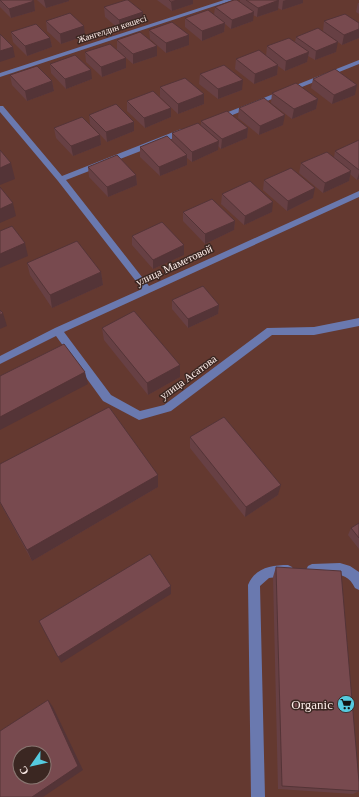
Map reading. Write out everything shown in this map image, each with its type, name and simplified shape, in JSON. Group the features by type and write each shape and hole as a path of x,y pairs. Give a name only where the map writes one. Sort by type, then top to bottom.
{"street":[{"name":"Жангелдин көшесі","path":"0,75 230,0"},
{"path":"206,122 359,62"},
{"path":"0,108 61,179 148,290"},
{"path":"61,179 192,128"},
{"name":"улица Маметовой","path":"0,360 58,331 359,194"},
{"name":"улица Асатова","path":"58,331 107,398 139,416 167,408 270,331 314,331 355,321 359,322"},
{"path":"258,797 254,586 258,578 270,572 347,569 354,574 359,584"}],"building":[{"path":"0,0 32,0 34,1 9,9"},
{"path":"126,0 143,12 119,20 104,7"},
{"path":"237,0 254,12 232,20 215,7"},
{"path":"246,0 279,0 258,8"},
{"path":"208,10 225,23 202,31 185,18"},
{"path":"70,13 84,26 60,34 46,21"},
{"path":"345,14 359,23 359,29 344,35 324,21"},
{"path":"172,22 189,35 166,43 149,30"},
{"path":"36,24 50,38 25,46 11,32"},
{"path":"318,28 338,42 316,51 296,37"},
{"path":"140,32 157,46 133,54 117,40"},
{"path":"0,34 13,47 0,51"},
{"path":"289,38 309,52 286,61 267,46"},
{"path":"110,44 126,58 101,67 85,52"},
{"path":"259,50 278,65 255,74 236,59"},
{"path":"75,55 91,70 65,79 50,64"},
{"path":"224,65 243,80 218,89 200,74"},
{"path":"37,66 52,81 25,91 10,75"},
{"path":"335,69 357,85 334,95 313,79"},
{"path":"185,78 204,94 178,104 160,87"},
{"path":"296,83 318,99 294,109 272,93"},
{"path":"153,91 171,108 144,118 127,101"},
{"path":"264,98 285,115 260,126 239,108"},
{"path":"116,104 134,122 106,132 89,115"},
{"path":"227,111 248,128 222,139 201,121"},
{"path":"82,117 100,135 71,146 54,128"},
{"path":"198,123 219,141 192,152 172,133"},
{"path":"167,136 187,155 159,167 140,147"},
{"path":"359,140 359,170 335,151"},
{"path":"0,150 11,163 0,168"},
{"path":"327,152 351,171 325,183 301,163"},
{"path":"117,155 136,175 107,187 88,167"},
{"path":"291,168 315,188 288,201 264,180"},
{"path":"250,181 273,202 245,216 222,194"},
{"path":"0,187 13,203 0,209"},
{"path":"212,199 235,221 205,234 183,212"},
{"path":"162,222 184,245 153,260 132,236"},
{"path":"12,226 25,243 0,254 0,231"},
{"path":"77,241 101,272 50,295 27,263"},
{"path":"203,286 219,305 188,319 172,300"},
{"path":"134,311 180,365 147,383 102,328"},
{"path":"64,344 85,372 0,417 0,376"},
{"path":"109,407 158,475 27,550 0,502 0,464"},
{"path":"224,417 281,485 246,507 190,437"},
{"path":"359,523 359,538 351,528"},
{"path":"150,554 171,586 58,657 39,621"},
{"path":"276,567 341,571 359,791 282,786"},
{"path":"48,700 78,766 52,784 52,745 12,745 12,785 50,785 32,797 0,797 0,731"}],"place":[{"name":"Organic","path":"346,704"}]}
